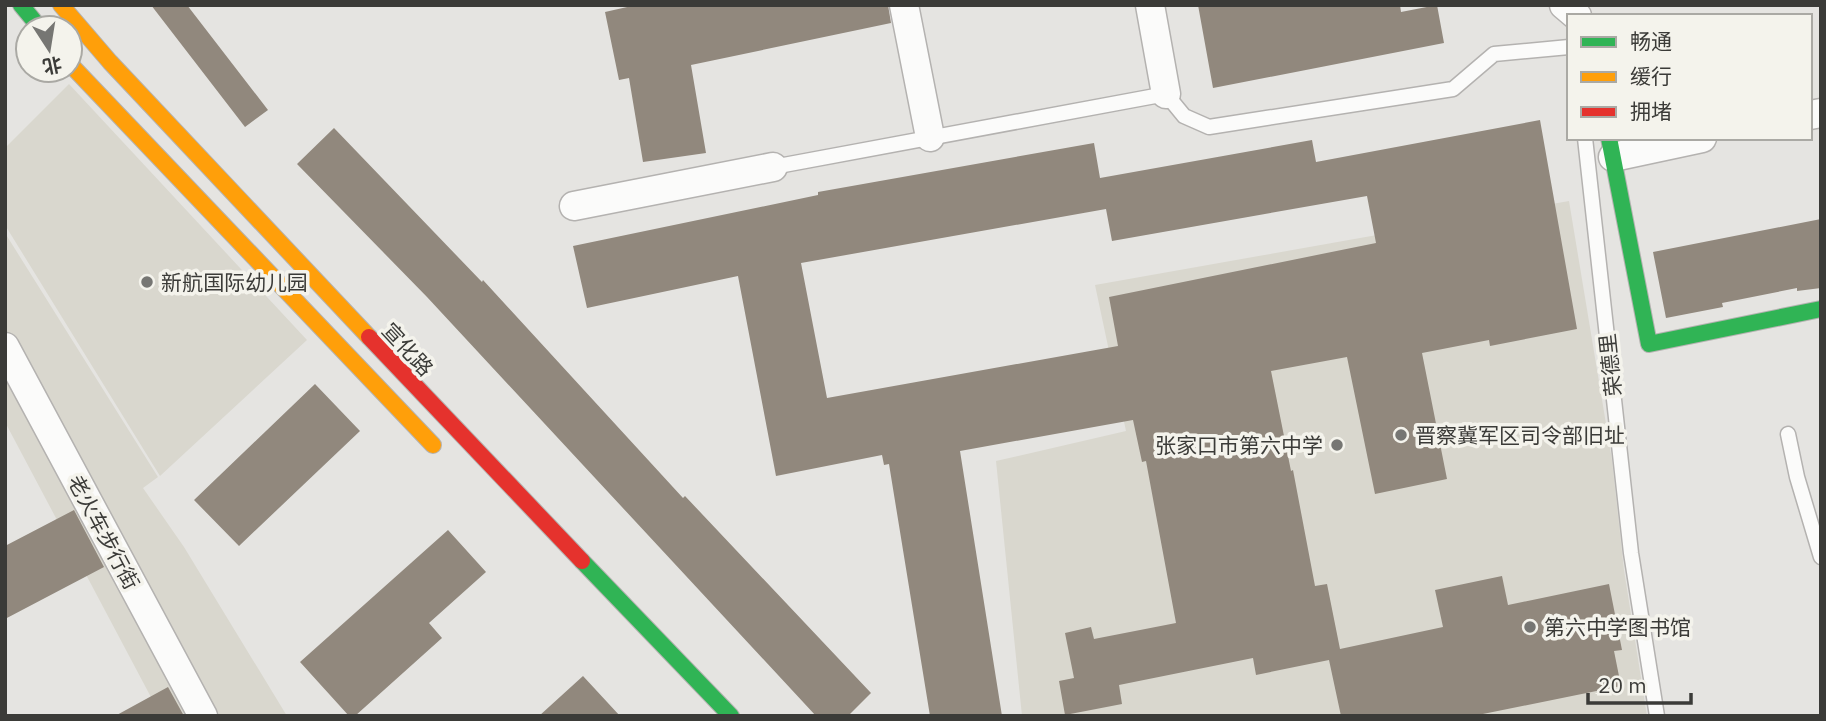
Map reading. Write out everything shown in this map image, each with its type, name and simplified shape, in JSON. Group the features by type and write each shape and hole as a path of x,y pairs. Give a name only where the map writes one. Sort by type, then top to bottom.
{"main road":[{"name":"宣化路","path":"61,5 110,62 445,419 731,716"},
{"path":"84,79 448,459"},
{"path":"1611,148 1649,344 1821,309"}],"street":[{"path":"904,5 930,137"},
{"path":"1150,5 1166,93"},
{"path":"1611,148 1684,140"},
{"path":"574,206 773,167"},
{"name":"老火车步行街","path":"5,347 203,716"}],"lane":[{"path":"773,167 1166,93 1184,116 1209,127 1453,89 1494,54 1567,46"},
{"name":"荣德里","path":"1585,140 1631,552 1657,716"},
{"path":"1788,434 1797,477 1821,557"}],"shaded area":[{"name":"新航国际幼儿园","path":"69,84 307,340 160,476 5,225 5,148"},
{"name":"张家口市第六中学","path":"1569,201 1612,460 1624,570 1647,716 1022,716 996,461 1126,431 1095,285"},
{"path":"5,233 158,477 143,488 184,547 287,716 161,716 5,422"}],"building":[{"path":"151,5 187,5 268,110 245,127"},
{"path":"636,5 888,5 891,23 691,65 706,153 643,162 629,78 619,80 605,12"},
{"path":"1198,5 1400,5 1401,12 1437,5 1444,43 1213,88"},
{"path":"1540,120 1577,329 1490,346 1489,340 1422,353 1447,479 1375,494 1347,357 1271,371 1315,586 1327,584 1340,649 1443,627 1435,590 1502,576 1508,605 1609,584 1622,650 1614,651 1621,686 1473,716 1341,716 1329,660 1256,675 1253,658 1119,685 1122,704 1065,715 1059,681 1074,678 1065,633 1091,627 1094,639 1176,623 1146,461 1142,462 1133,420 960,451 1002,716 930,716 889,464 884,465 882,455 776,476 738,276 587,308 573,246 818,195 818,192 1094,143 1100,178 1312,140 1316,162","holes":["1367,196 1376,243 1109,297 1118,346 827,398 801,263 1106,209 1112,241"]},
{"path":"334,128 482,282 483,280 683,498 685,496 871,693 848,716 816,716 427,297 297,164"},
{"path":"1821,219 1821,288 1797,291 1797,288 1722,303 1723,307 1666,318 1653,252"},
{"path":"315,384 360,431 239,546 194,500"},
{"path":"74,510 104,567 5,619 5,546"},
{"path":"448,530 486,572 429,623 442,638 355,716 349,716 300,662"},
{"path":"583,676 620,716 539,716"},
{"path":"168,687 184,716 115,716"}],"traffic: fast":[{"path":"21,5 28,14"},
{"path":"1609,140 1649,344 1821,309"},
{"path":"582,561 731,716"}],"traffic: slow":[{"path":"61,5 110,62 369,337"},
{"path":"84,79 433,445"}],"traffic: jam":[{"path":"369,337 582,561"}],"place":[{"name":"新航国际幼儿园","path":"147,282"},
{"name":"晋察冀军区司令部旧址","path":"1401,435"},
{"name":"张家口市第六中学","path":"1337,445"},
{"name":"第六中学图书馆","path":"1530,627"}]}
